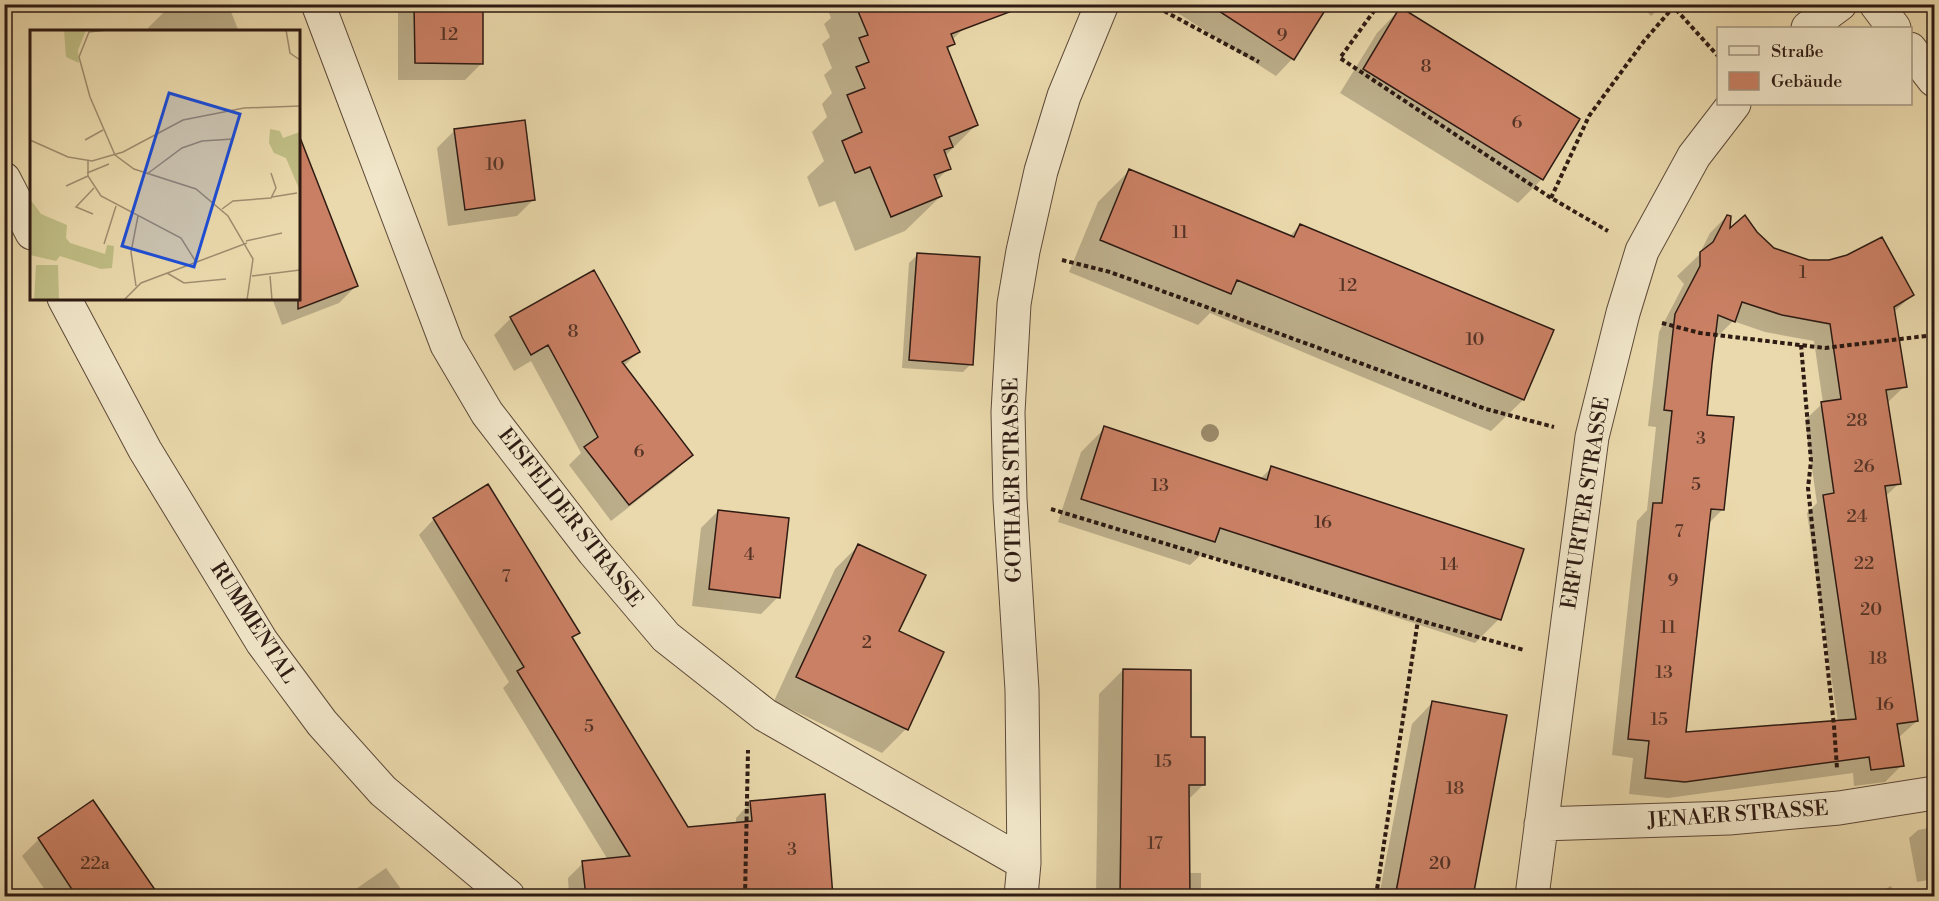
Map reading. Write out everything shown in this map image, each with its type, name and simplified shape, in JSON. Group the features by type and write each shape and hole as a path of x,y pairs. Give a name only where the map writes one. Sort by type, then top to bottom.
{"street":[{"name":"EISFELDER STRASSE","path":"318,4 447,345 487,413 594,552 666,637 765,716 1024,863"},
{"name":"GOTHAER STRASSE","path":"1021,897 1024,863 1022,690 1010,499 1008,412 1014,304 1041,171 1064,96 1102,4"},
{"path":"1809,27 1840,4"},
{"path":"1876,4 1893,27"},
{"path":"1912,50 1935,80"},
{"name":"ERFURTER STRASSE","path":"1532,897 1593,437 1623,313 1642,251 1694,156 1733,105"},
{"path":"4,179 30,229"},
{"name":"RUMMENTAL","path":"65,300 145,450 262,642 322,723 382,790 508,897"},
{"name":"JENAER STRASSE","path":"1541,824 1729,818 1839,808 1935,793"}],"path":[{"path":"1151,4 1259,62"},
{"path":"1379,4 1340,58 1551,198 1642,251"},
{"path":"1551,198 1589,116 1644,41 1674,5 1717,54"},
{"path":"1023,251 1110,272 1486,409 1593,437"},
{"path":"1623,313 1700,333 1825,348 1935,335"},
{"path":"1801,345 1811,461 1808,488 1834,726"},
{"path":"1058,510 1418,620 1562,661"},
{"path":"1376,897 1418,620"},
{"path":"745,897 748,747 765,716"}],"building":[{"path":"414,4 483,4 483,64 415,63"},
{"path":"855,4 1020,4 1020,8 951,34 955,44 947,47 978,125 949,137 953,147 944,150 951,169 934,175 942,196 891,217 870,167 855,173 842,141 862,132 847,95 865,88 856,67 869,62 859,38 868,35"},
{"path":"1208,4 1329,4 1294,60"},
{"path":"1400,7 1580,119 1543,180 1363,69"},
{"path":"525,120 535,200 465,210 454,129"},
{"path":"300,140 358,286 298,309 298,300 300,300"},
{"path":"1129,169 1294,237 1300,224 1554,330 1524,400 1237,280 1231,294 1100,240"},
{"path":"1727,215 1731,216 1730,228 1745,215 1757,232 1774,248 1809,260 1829,260 1847,255 1882,237 1914,295 1894,307 1907,387 1886,390 1901,484 1885,486 1918,721 1897,724 1904,766 1871,770 1869,757 1685,782 1645,778 1649,741 1628,739 1653,503 1662,503 1672,411 1664,410 1675,314 1700,266 1700,252 1713,242","holes":["1742,302 1782,315 1830,324 1841,399 1821,402 1834,493 1823,495 1856,719 1686,732 1711,509 1724,510 1734,417 1707,415 1718,315 1735,322"]},
{"path":"917,253 980,257 973,365 909,360"},
{"path":"594,270 640,352 622,362 693,455 629,505 584,447 598,437 548,345 531,355 510,317"},
{"path":"1104,426 1267,480 1271,466 1524,549 1501,620 1220,528 1215,542 1081,499"},
{"path":"488,484 580,633 572,637 688,827 752,821 750,801 825,794 833,897 586,897 582,861 630,856 517,671 524,667 433,518"},
{"path":"718,510 789,518 780,598 709,589"},
{"path":"858,544 926,575 899,631 944,652 908,730 796,677"},
{"path":"1123,669 1191,670 1191,737 1205,737 1205,785 1189,785 1190,897 1120,897"},
{"path":"1432,701 1507,715 1473,897 1395,897"},
{"path":"93,800 160,897 77,897 38,838"}]}
